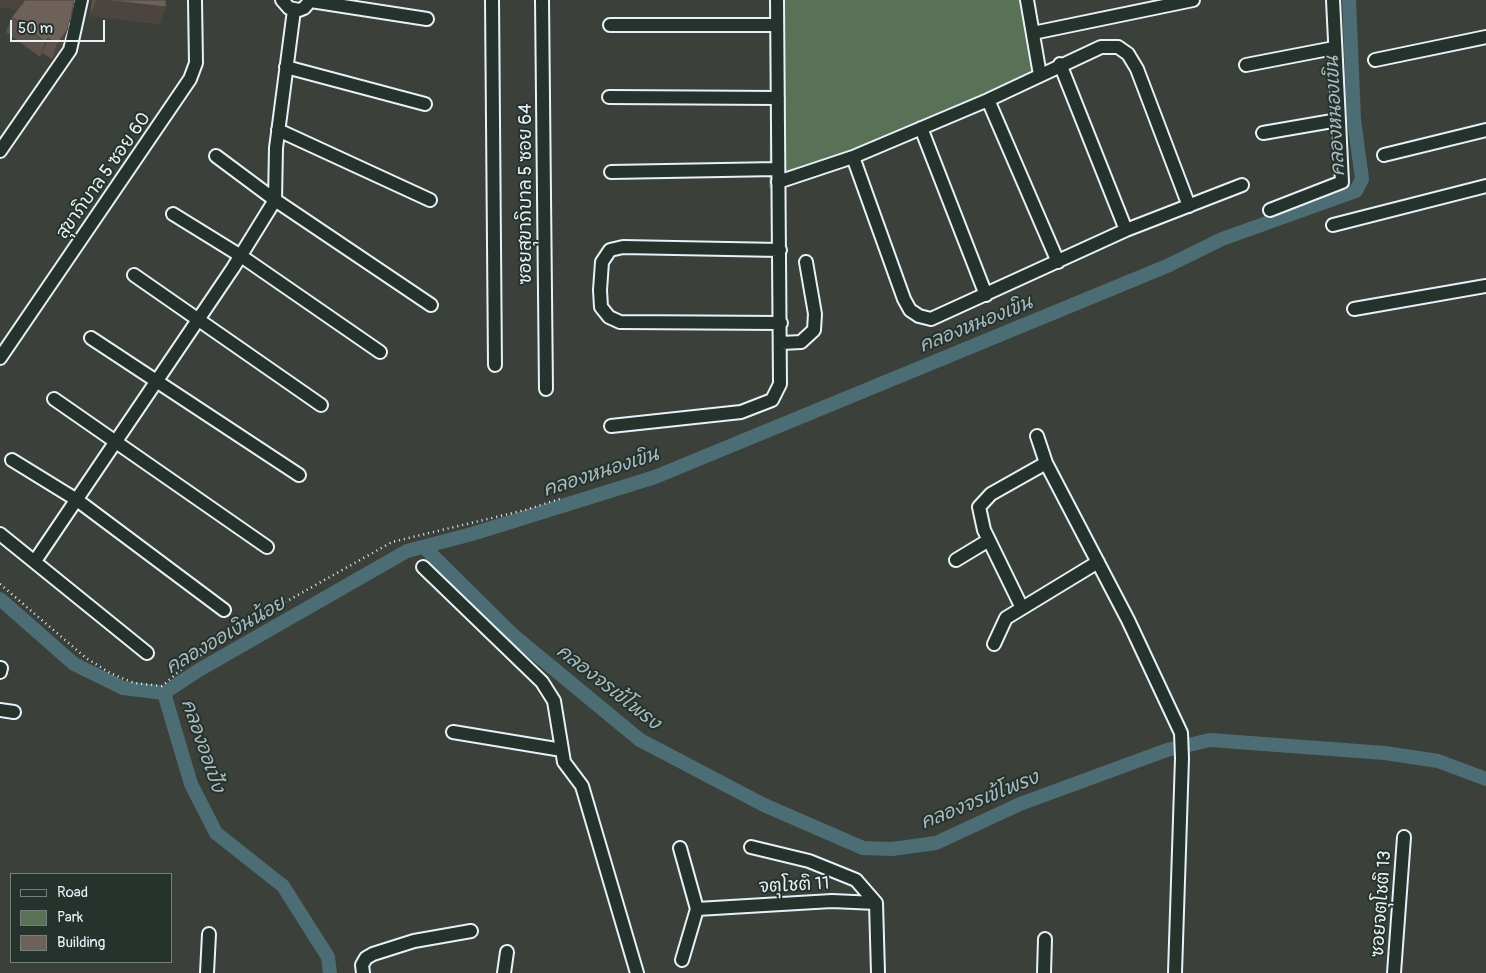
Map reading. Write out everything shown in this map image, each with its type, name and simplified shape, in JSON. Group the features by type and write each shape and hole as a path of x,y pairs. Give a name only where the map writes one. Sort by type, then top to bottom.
{"street":[{"path":"0,151 70,50 81,0"},
{"name":"สุขาภิบาล 5 ซอย 60","path":"0,358 190,79 196,63 195,0"},
{"path":"282,0 289,8 294,10 304,8 311,0 427,19"},
{"path":"492,0 494,366"},
{"name":"ซอยสุขาภิบาล 5 ซอย 64","path":"542,0 546,389"},
{"path":"611,426 741,412 772,400 780,384 777,0"},
{"path":"1026,0 1040,75"},
{"path":"1033,33 1193,0"},
{"path":"1270,210 1342,182 1333,0"},
{"path":"35,562 241,256 275,200 278,130 294,10"},
{"path":"610,25 777,25"},
{"path":"1375,60 1486,37"},
{"path":"778,182 853,157 988,100 1060,64 1100,47 1118,47 1128,54 1137,69 1190,206"},
{"path":"1246,65 1334,48"},
{"path":"1060,64 1126,230"},
{"path":"286,68 425,104"},
{"path":"609,97 778,98"},
{"path":"988,100 1058,262"},
{"path":"1264,133 1338,120"},
{"path":"921,128 986,295"},
{"path":"278,130 430,200"},
{"path":"1384,155 1486,130"},
{"path":"216,156 275,200 431,305"},
{"path":"853,157 904,299 910,310 918,316 931,319 1126,230 1242,185"},
{"path":"612,172 777,169"},
{"path":"1333,225 1486,186"},
{"path":"172,214 241,256 380,352"},
{"path":"780,250 623,247 610,250 602,262 600,290 601,307 609,317 620,322 781,323"},
{"path":"781,343 800,342 814,330 815,314 806,262"},
{"path":"134,275 321,405"},
{"path":"1354,309 1486,286"},
{"path":"91,338 299,475"},
{"path":"54,399 267,547"},
{"path":"1037,436 1046,463 1098,562 1181,733 1182,758 1175,973"},
{"path":"12,460 76,500 224,610"},
{"path":"1022,608 989,540 979,515 979,507 982,502 1046,463"},
{"path":"0,534 147,653"},
{"path":"956,560 989,540"},
{"path":"994,644 1006,618 1098,562"},
{"path":"423,567 476,616 542,682 554,701 564,762 582,786 637,973"},
{"path":"0,710 14,712"},
{"path":"453,732 562,750"},
{"name":"ซอยจตุโชติ 13","path":"1394,973 1404,836"},
{"path":"751,847 809,861 856,880 876,903 878,973"},
{"path":"680,848 697,909 682,960"},
{"name":"จตุโชติ 11","path":"697,909 832,902 876,903"},
{"path":"363,973 362,965 366,958 373,954 414,941 471,931"},
{"path":"207,973 208,934"},
{"path":"1044,939 1044,973"},
{"path":"504,973 507,952"}],"path":[{"path":"0,584 86,658 110,673 134,683 162,686 189,663 257,618 392,542 563,498"}],"green space":[{"path":"772,0 1024,0 1037,75 769,188"}],"building":[{"path":"25,0 74,0 68,29 57,44 48,38 45,42 12,17"},
{"path":"104,0 166,0 166,7"}],"waterway":[{"name":"คลองหนองเขิน","path":"0,599 74,664 123,688 164,693 199,670 407,551 472,534 655,477 1167,266 1222,239 1356,191 1362,179 1354,120 1349,0"},
{"name":"คลองจรเข้โพรง","path":"424,547 514,636 640,740 764,805 863,848 892,849 936,843 1020,804 1167,750 1210,740 1385,753 1438,761 1486,779"},
{"name":"คลองออเป้ง","path":"164,693 191,784 216,833 283,886 328,957 330,973"}],"water label":[{"name":"คลองออเงินน้อย","path":"226,636"}]}
